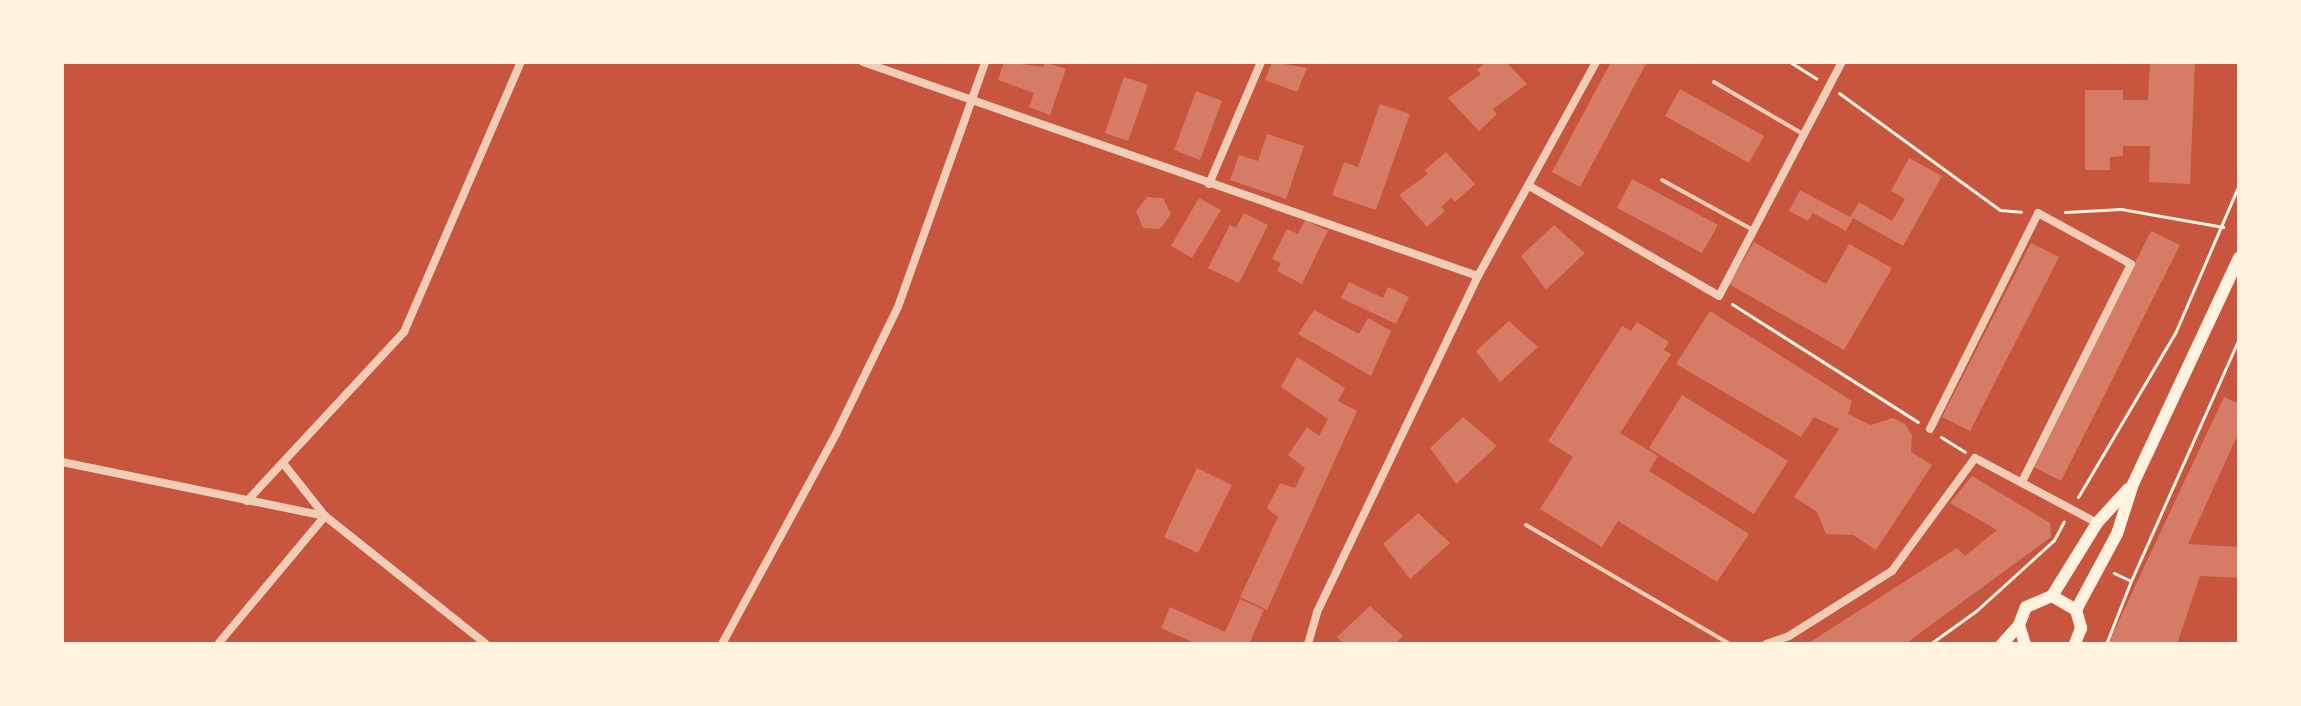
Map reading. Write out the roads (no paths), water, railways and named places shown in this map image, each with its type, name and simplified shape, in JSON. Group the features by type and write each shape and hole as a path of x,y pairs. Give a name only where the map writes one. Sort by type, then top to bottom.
{"main road":[{"path":"2075,644 2081,628 2076,610 2100,566 2133,484 2239,258"},
{"path":"2002,644 2019,625 2026,607 2052,596 2097,523 2133,484"},
{"path":"2052,596 2076,610"},
{"path":"2019,625 2025,644"}],"street":[{"path":"247,501 404,332 521,62"},
{"path":"863,62 1478,276"},
{"path":"722,644 836,434 898,307 985,62"},
{"path":"1209,184 1261,62"},
{"path":"1308,644 1317,612 1478,276 1531,187 1596,62"},
{"path":"1531,187 1719,296 1842,62"},
{"path":"1930,429 2038,213 2131,264 2022,482"},
{"path":"1766,644 1789,636 1892,571 1975,458 2097,523"},
{"path":"62,462 325,516"},
{"path":"283,463 325,516 486,644"},
{"path":"218,644 325,516"}],"lane":[{"path":"1714,82 1803,134"},
{"path":"1662,180 1753,230"},
{"path":"1526,525 1730,644"}]}
